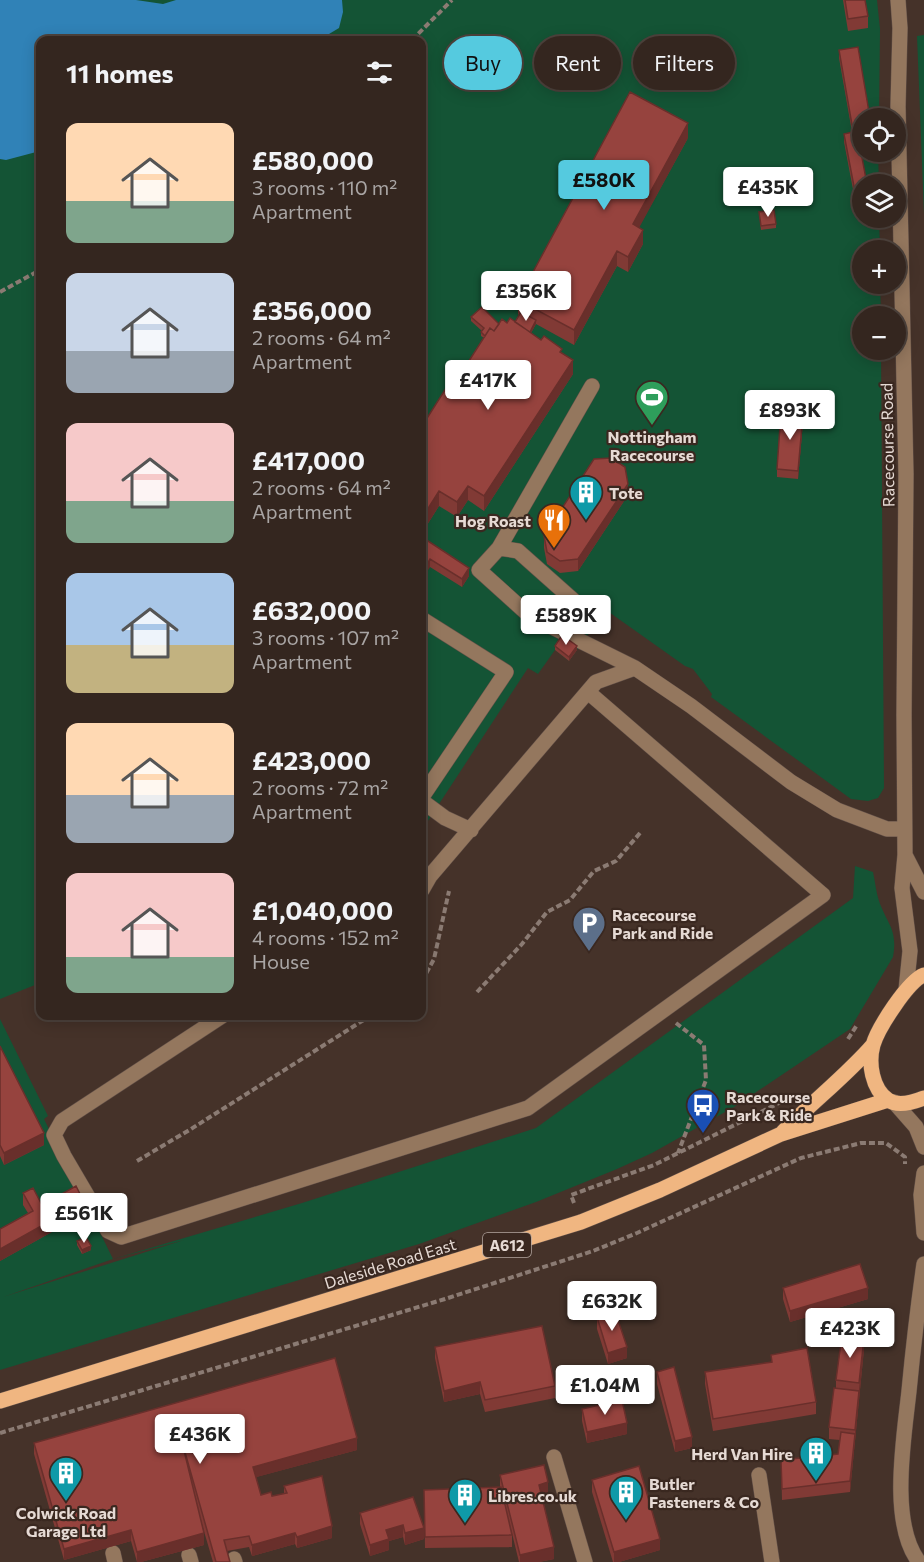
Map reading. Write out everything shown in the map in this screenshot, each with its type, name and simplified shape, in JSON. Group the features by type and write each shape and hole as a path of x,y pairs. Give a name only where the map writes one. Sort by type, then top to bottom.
{"main road":[{"name":"Daleside Road East","path":"781,1134 813,1101 850,1071 873,1046 906,990 922,973"},
{"path":"873,1046 873,1078 879,1090 891,1101"},
{"name":"Daleside Road East","path":"0,1401 581,1222 660,1190 781,1134 891,1101 907,1103 924,1098"}],"street":[{"name":"Racecourse Road","path":"898,0 906,474 903,888 910,951 906,990"},
{"path":"592,386 499,548 479,570 530,616 635,668 692,706 791,782 837,810 887,830 904,829"},
{"path":"499,548 518,551 582,608 574,638"},
{"path":"426,621 506,672 426,793"},
{"path":"426,881 596,682 635,668"},
{"path":"216,1020 62,1121 54,1135 108,1231 121,1237 528,1108 823,895 588,692"},
{"path":"426,802 445,818 471,830"},
{"name":"Racecourse Road","path":"905,855 924,892"},
{"path":"891,1101 916,1126 924,1147"},
{"path":"924,1173 921,1195 924,1233"},
{"path":"910,1559 905,1531 901,1473 921,1311 924,1264"},
{"path":"554,1457 585,1562"},
{"path":"759,1475 772,1562"}],"path":[{"path":"415,36 452,0"},
{"path":"0,292 36,272"},
{"path":"477,992 522,944 547,912 570,900 594,871 616,861 640,833"},
{"path":"426,974 435,959 449,891"},
{"path":"662,1011 704,1045 705,1080 677,1154"},
{"path":"843,1048 861,1019"},
{"path":"137,1161 364,1020"},
{"path":"593,1251 571,1195 646,1168 785,1100"},
{"path":"0,1433 446,1299 593,1251 801,1158 861,1143 886,1143 905,1156"}],"green space":[{"name":"Nottingham Racecourse","path":"0,0 877,0 880,29 879,108 852,108 852,162 878,162 879,174 852,174 852,228 879,228 880,240 852,240 852,294 880,294 881,306 852,306 852,360 881,360 884,788 878,798 868,801 851,799 711,697 712,694 693,669 685,666 606,610 569,661 555,650 538,674 528,668 426,824 426,36 36,36 36,985 0,999"},
{"path":"924,35 924,214 917,36"},
{"path":"855,866 873,872 879,901 893,933 894,947 893,957 850,1029 734,1107 652,1153 536,1202 419,1244 0,1370 0,1019 48,1116 44,1119 113,1259 302,1203 536,1128 853,898","holes":["184,1240 3,1297 113,1259"]}],"water":[{"path":"0,0 136,0 163,4 176,0 342,0 343,12 339,28 326,36 36,36 36,152 6,160 0,159"}],"building":[{"path":"845,0 865,0 868,16 848,19"},
{"path":"858,47 868,108 852,108 852,125 839,50"},
{"path":"630,92 688,123 633,224 643,230 628,257 617,251 574,330 518,300"},
{"path":"852,132 852,162 863,162 865,174 852,174 852,176 844,134"},
{"path":"774,210 776,224 761,226 759,212"},
{"path":"482,307 499,324 494,331 490,328 485,336 481,332 484,328 471,317"},
{"path":"521,312 536,320 530,332 515,322"},
{"path":"510,318 541,340 544,336 562,349 560,352 573,360 484,496 468,486 457,502 439,491 426,512 426,420 450,382 454,384 459,376 463,379 471,366 467,364 490,328 494,331 502,319 507,323"},
{"path":"781,412 803,414 798,471 777,469"},
{"name":"Tote","path":"611,458 625,467 628,484 578,559 560,561 547,552 544,536 594,459"},
{"path":"426,540 469,568 462,579 430,559 426,566"},
{"path":"562,635 577,646 569,657 555,646"},
{"path":"0,1046 44,1133 4,1153 0,1145"},
{"path":"76,1186 84,1202 0,1249 0,1229 33,1211 23,1193 33,1188 42,1205"},
{"path":"86,1237 91,1246 82,1250 77,1241"},
{"path":"860,1264 868,1288 790,1311 783,1288"},
{"path":"615,1311 627,1347 608,1353 597,1317"},
{"path":"542,1326 555,1386 485,1400 480,1382 444,1391 435,1347"},
{"path":"842,1335 864,1338 859,1383 836,1380"},
{"path":"807,1348 816,1402 713,1419 705,1372 772,1362 771,1355"},
{"path":"335,1358 357,1438 253,1467 261,1495 271,1492 272,1496 287,1493 284,1486 322,1476 332,1526 297,1537 295,1533 252,1545 249,1536 224,1540 230,1562 216,1562 181,1438 204,1533 137,1552 131,1530 64,1549 34,1443"},
{"path":"674,1367 692,1437 675,1441 657,1372"},
{"path":"834,1388 859,1391 855,1430 829,1427"},
{"path":"622,1400 627,1423 587,1432 582,1409"},
{"name":"Herd Van Hire","path":"841,1432 855,1434 850,1481 782,1489 781,1460 838,1454"},
{"path":"544,1465 548,1482 539,1485 554,1547 520,1555 500,1475"},
{"name":"Butler Fasteners & Co","path":"639,1466 660,1539 614,1552 592,1480"},
{"name":"Libres.co.uk","path":"501,1487 512,1535 425,1537 424,1490"},
{"path":"413,1497 424,1528 405,1533 403,1525 386,1530 389,1539 370,1545 360,1513"}],"place":[{"name":"Nottingham Racecourse","path":"652,426"},
{"name":"Tote","path":"586,521"},
{"name":"Hog Roast","path":"554,549"},
{"name":"Racecourse Park and Ride","path":"589,952"},
{"name":"Racecourse Park & Ride","path":"703,1134"},
{"name":"Herd Van Hire","path":"816,1482"},
{"name":"Colwick Road Garage Ltd","path":"66,1502"},
{"name":"Butler Fasteners & Co","path":"626,1521"},
{"name":"Libres.co.uk","path":"465,1524"}]}
